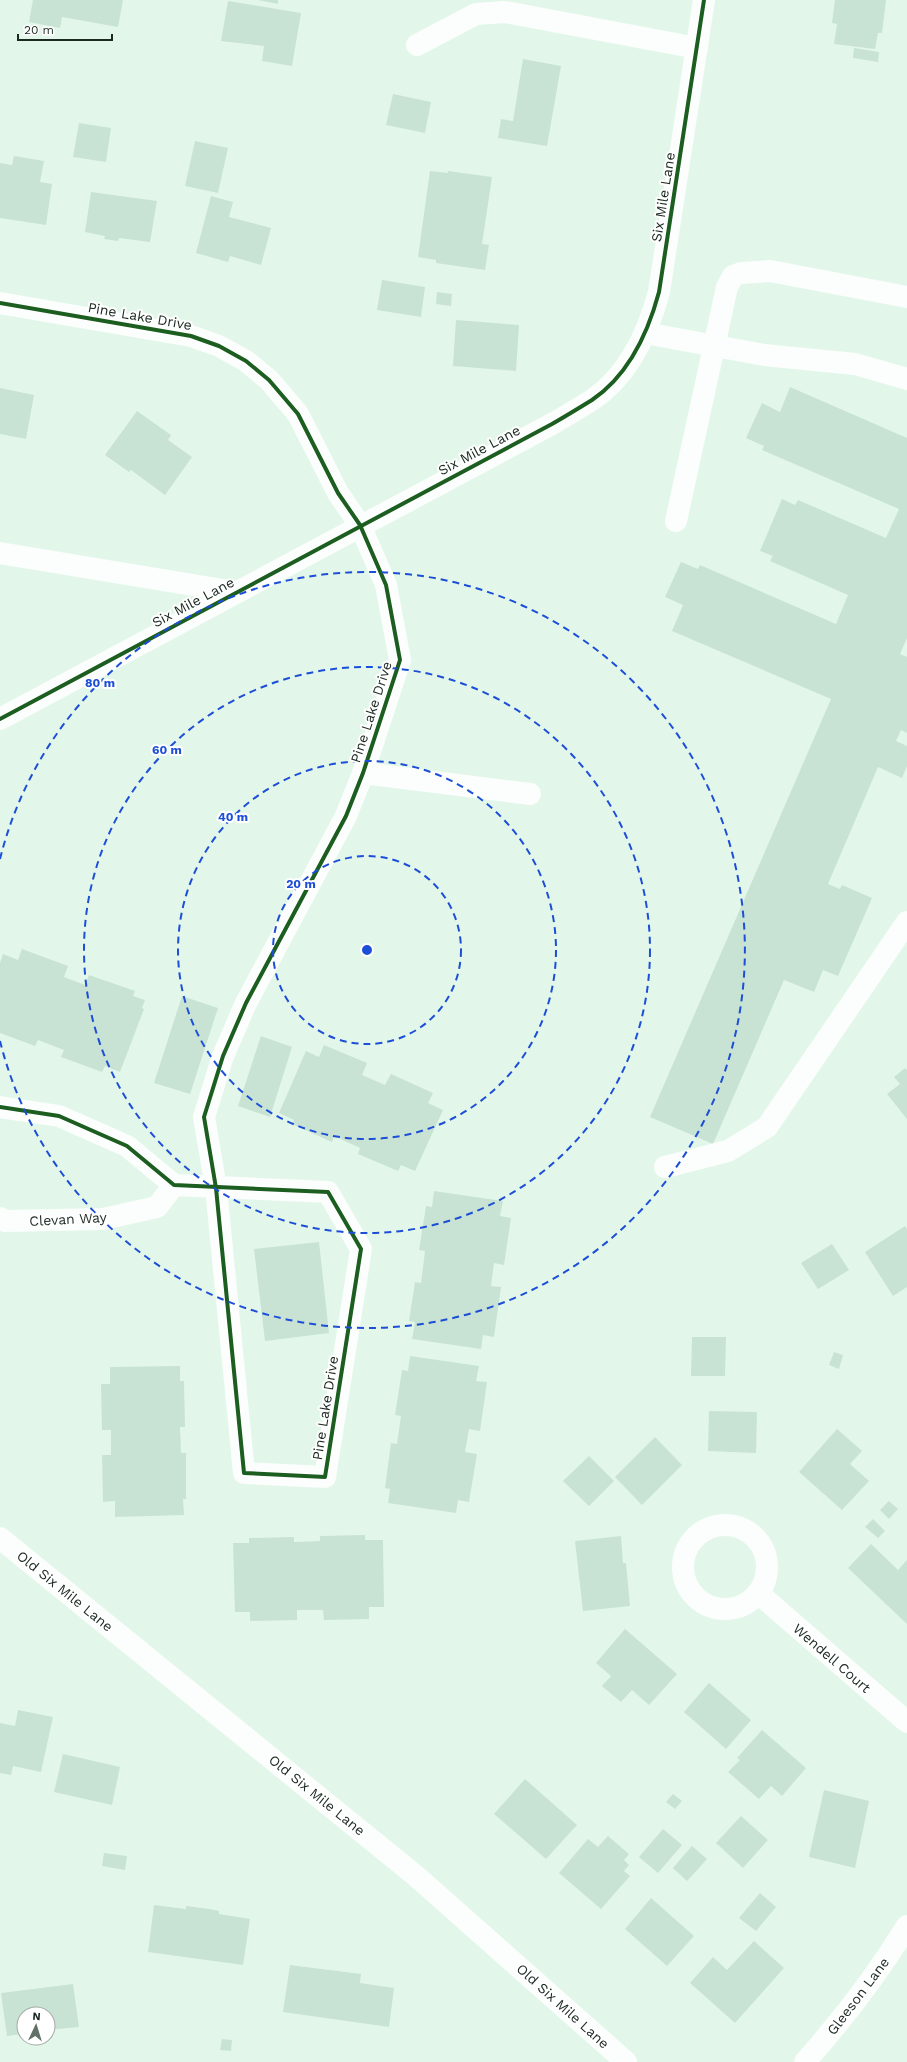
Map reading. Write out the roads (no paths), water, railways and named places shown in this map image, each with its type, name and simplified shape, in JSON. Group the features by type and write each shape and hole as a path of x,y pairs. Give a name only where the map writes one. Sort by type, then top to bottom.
{"street":[{"name":"Six Mile Lane","path":"0,719 360,525 546,427 593,399 614,381 627,365 645,333 652,318 659,292 704,0"},
{"path":"417,45 476,14 505,12 697,48"},
{"path":"676,521 727,286 733,276 741,273 770,271 907,297"},
{"name":"Pine Lake Drive","path":"0,303 192,336 219,346 246,361 269,380 298,414 338,493 360,525 386,585 400,660 363,774 346,816 246,1003 223,1056 204,1117 216,1188 244,1473 325,1477 361,1249 328,1192 216,1188"},
{"path":"645,333 764,355 855,364 907,379"},
{"path":"0,553 235,592"},
{"path":"363,774 530,794"},
{"path":"665,1167 728,1151 767,1126 907,922"},
{"path":"0,1107 59,1116 127,1146 174,1186 216,1188"},
{"name":"Clevan Way","path":"0,1218 5,1222 103,1219 157,1207 174,1186"},
{"name":"Old Six Mile Lane","path":"0,1538 416,1876 626,2062"},
{"name":"Wendell Court","path":"758,1593 907,1722"},
{"name":"Gleeson Lane","path":"805,2062 835,2028 882,1967 907,1926"}]}
